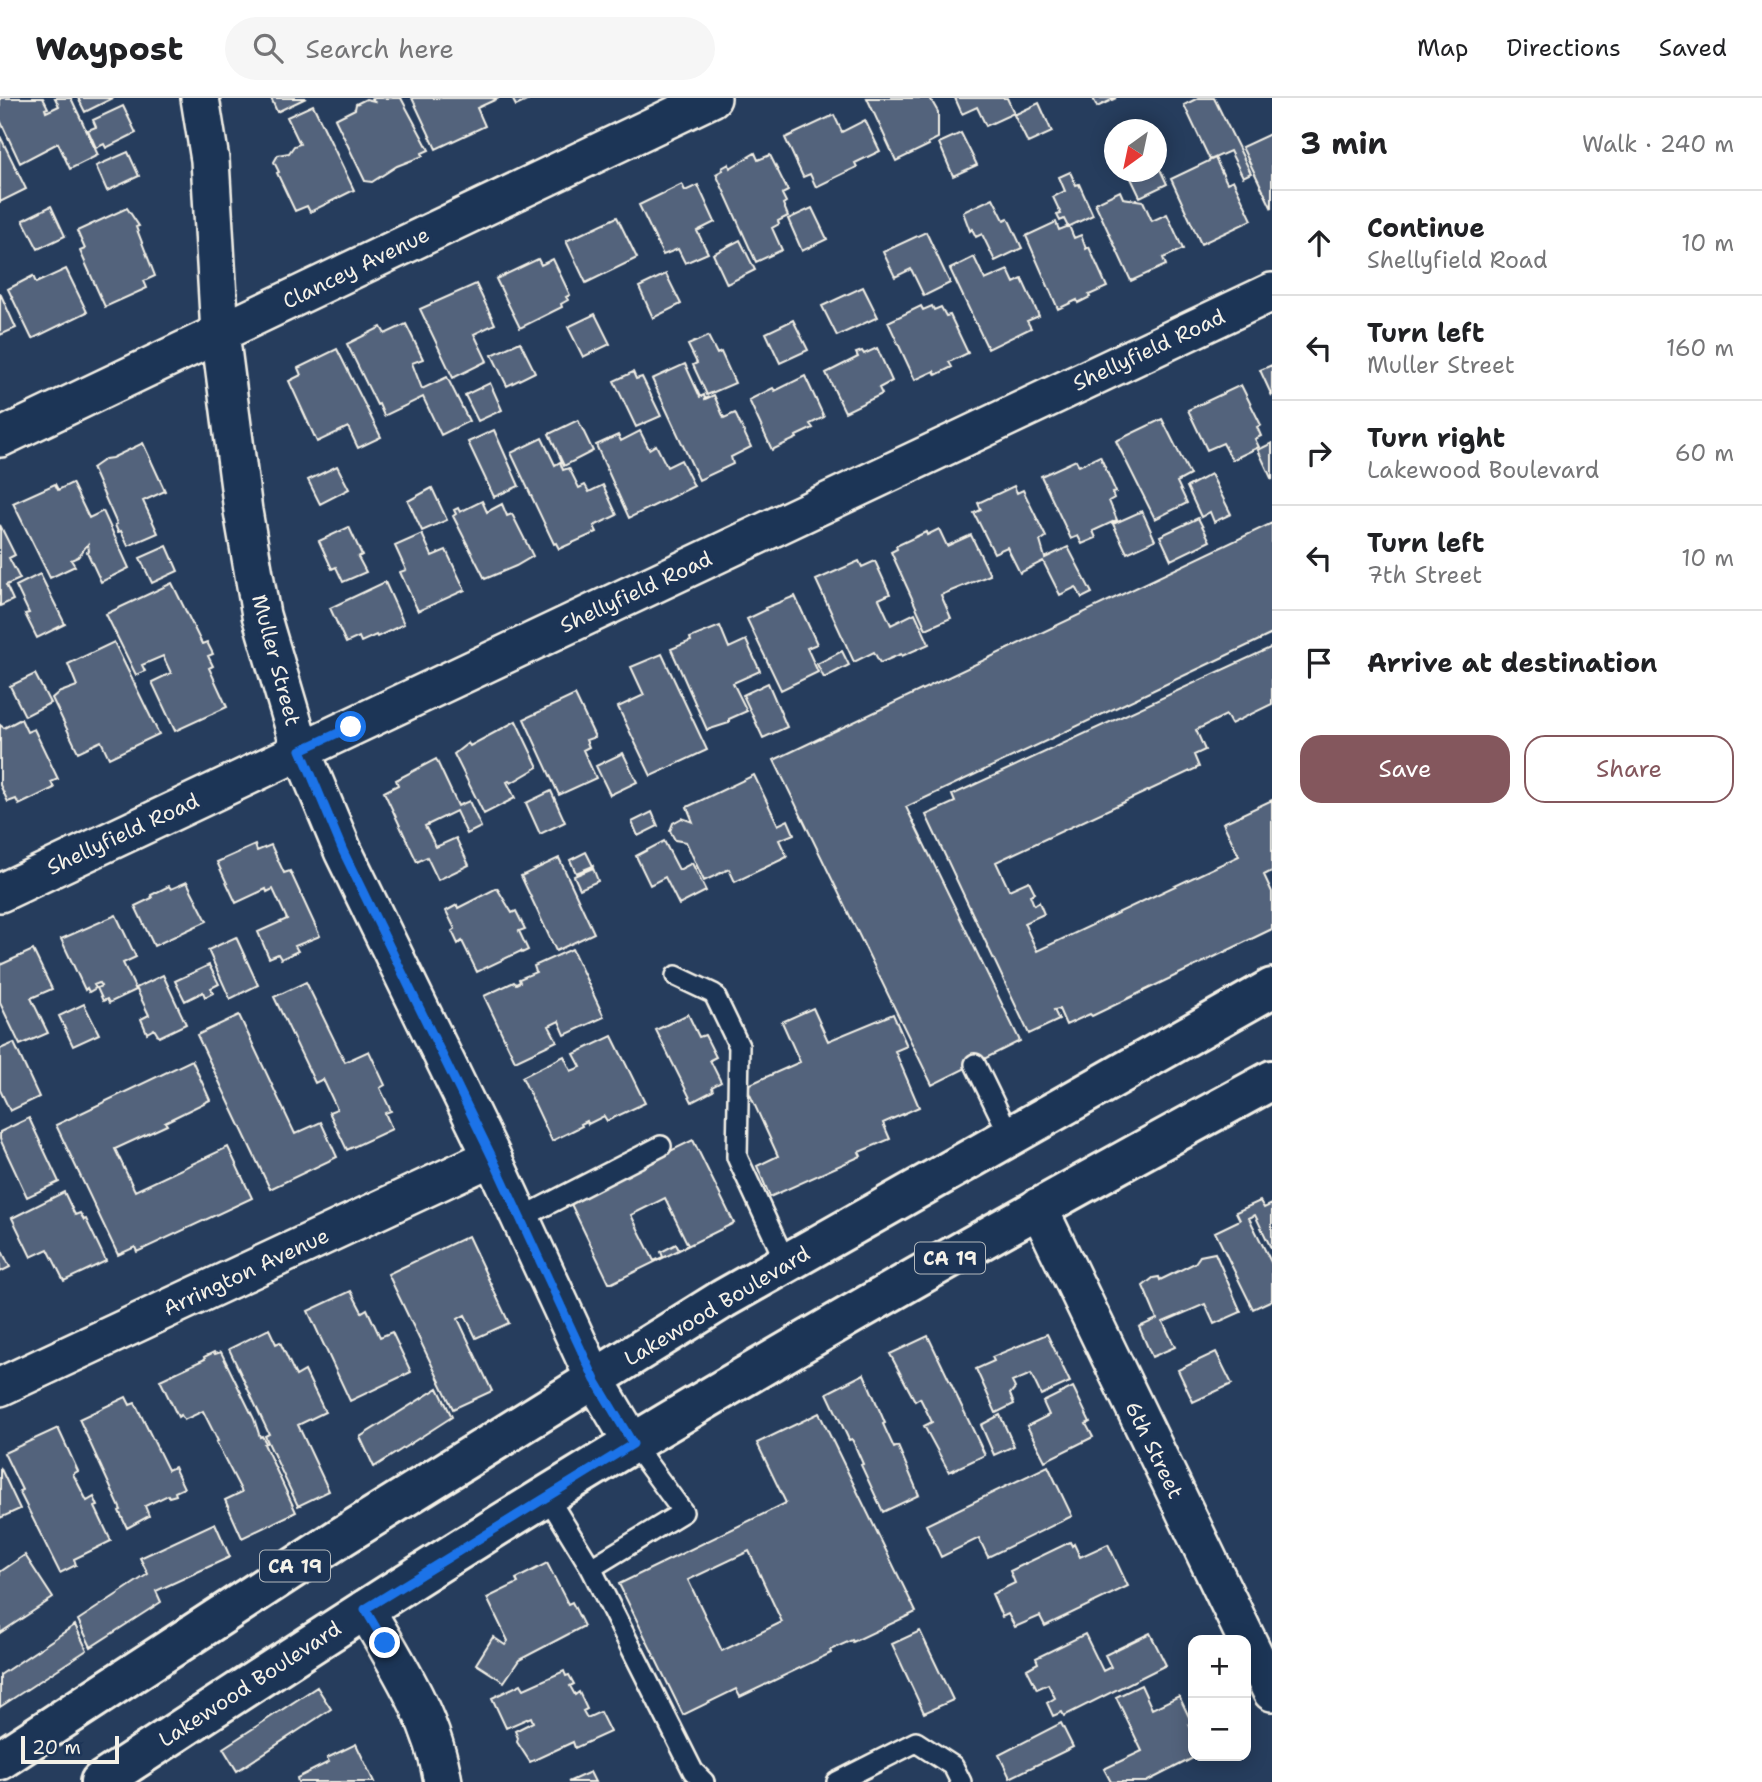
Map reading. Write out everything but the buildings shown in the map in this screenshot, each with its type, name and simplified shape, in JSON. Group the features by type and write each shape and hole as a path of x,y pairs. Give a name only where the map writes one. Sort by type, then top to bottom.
{"main road":[{"name":"Lakewood Boulevard","path":"0,1760 341,1537 723,1299 1272,988"},
{"name":"Lakewood Boulevard","path":"100,1782 365,1609 633,1444 1038,1207 1272,1080"}],"street":[{"name":"Muller Street","path":"200,98 210,160 220,334 236,464 261,615 301,750 343,851 492,1157 595,1380 633,1444"},
{"name":"Clancey Avenue","path":"0,438 712,98"},
{"name":"Shellyfield Road","path":"0,892 1272,292"},
{"name":"Arrington Avenue","path":"0,1387 492,1157"},
{"name":"6th Street","path":"1038,1207 1272,1692"},
{"path":"365,1609 422,1710 432,1734 443,1782"}],"lane":[{"path":"676,976 713,993 739,1046 737,1157 786,1263"},
{"path":"975,1064 1010,1136"},
{"path":"521,1218 661,1146"},
{"path":"590,1568 683,1512 633,1444"},
{"path":"547,1496 590,1568 693,1771 704,1782"},
{"path":"837,1782 916,1742 953,1766 961,1782"}],"route":[{"path":"351,727 301,750 321,801 521,1218 595,1380 633,1444 365,1609 385,1643"}]}
